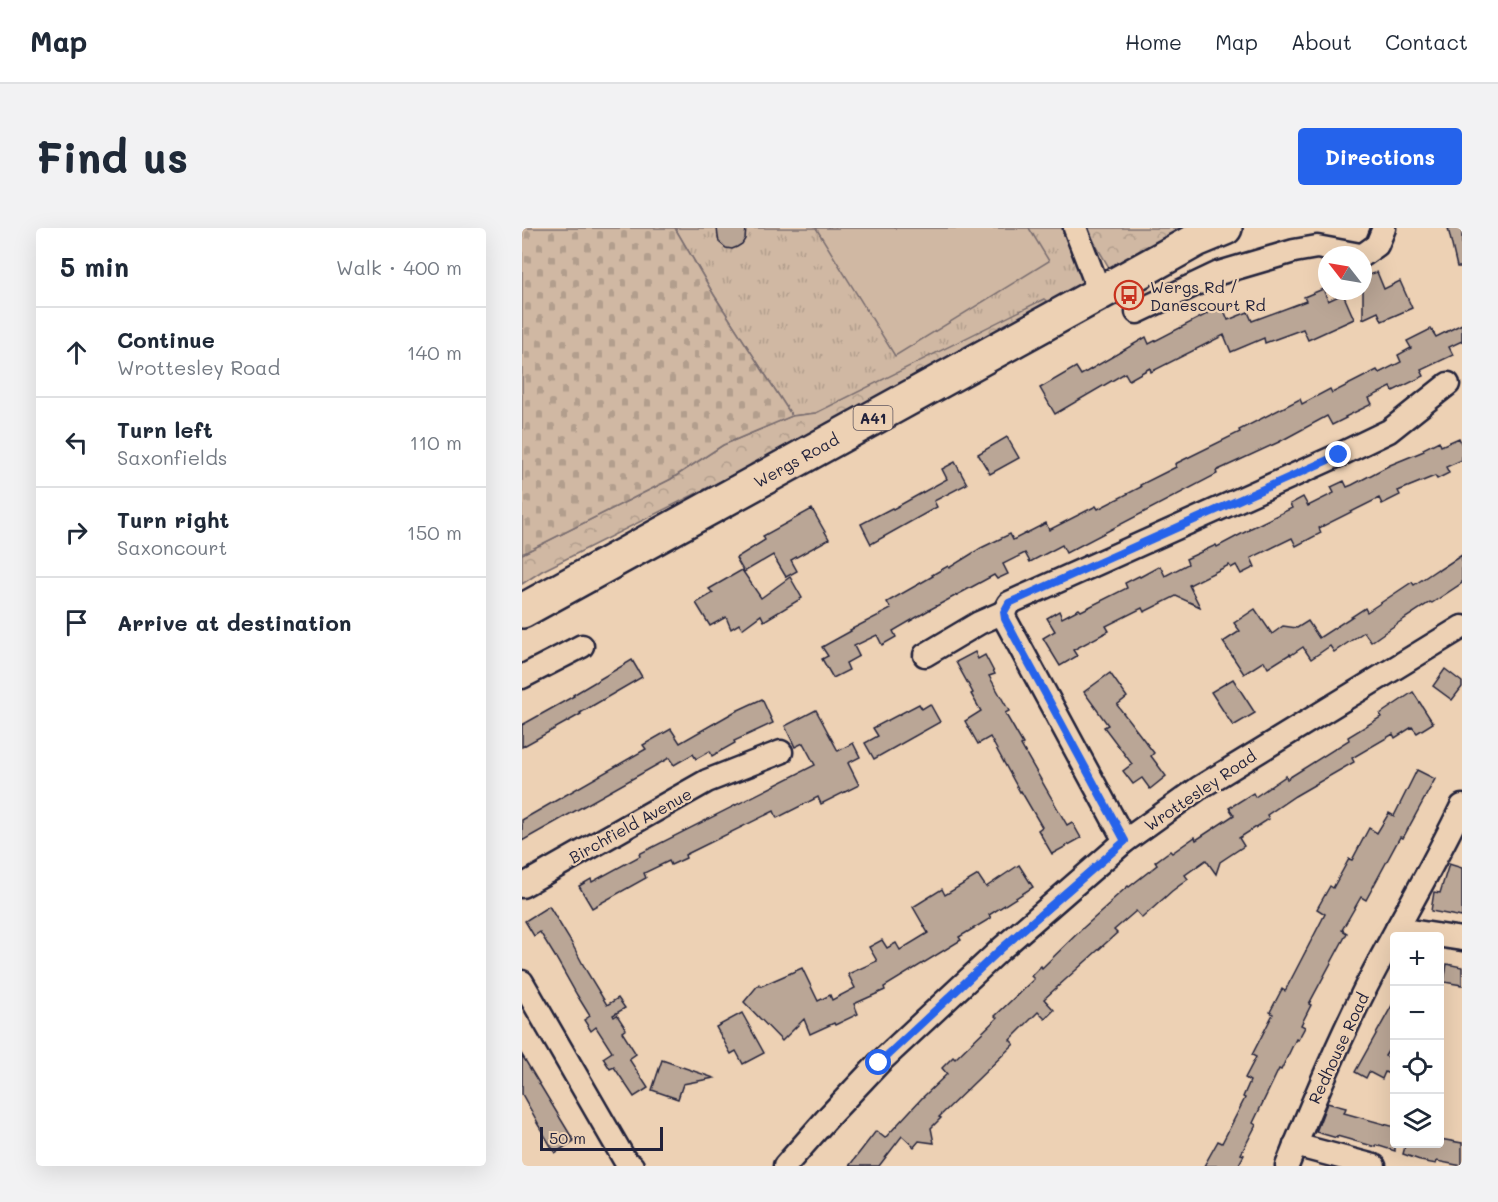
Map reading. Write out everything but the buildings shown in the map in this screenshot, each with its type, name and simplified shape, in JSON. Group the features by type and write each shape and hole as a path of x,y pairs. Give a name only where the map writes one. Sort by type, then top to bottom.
{"highway":[{"name":"Wergs Road","path":"522,611 1210,234"}],"street":[{"path":"1075,228 1100,293"},
{"path":"1372,248 1377,245 1384,228"},
{"name":"Wergs Road","path":"1210,234 1219,273"},
{"path":"1137,312 1219,273 1294,250 1318,247"},
{"path":"1125,841 1005,619 1004,612 1009,603 1389,431 1448,384"},
{"path":"924,655 979,623 1004,612"},
{"name":"Wrottesley Road","path":"785,1166 879,1063 1001,949 1125,841 1198,788 1462,627"},
{"path":"522,677 582,646"},
{"name":"Birchfield Avenue","path":"522,886 708,781 781,752"},
{"name":"Redhouse Road","path":"1291,1156 1343,1034 1438,856 1462,806"},
{"path":"1397,929 1462,939"},
{"path":"522,982 626,1162 632,1166"},
{"path":"1291,1156 1374,1166"}],"green space":[{"path":"522,228 675,228 714,295 792,416 723,445 671,479 522,554"},
{"path":"675,228 1069,228 1093,291 816,413 792,416 714,295"},
{"path":"816,228 1029,228 1049,261 895,356"},
{"path":"1086,228 1200,228 1111,271"},
{"path":"1044,299 1061,312 542,571 522,584 522,554 671,479 723,445 792,416 816,413"}],"place":[{"name":"Wergs Rd / Danescourt Rd","path":"1129,295"}],"route":[{"path":"879,1063 1001,949 1125,841 1005,619 1004,612 1009,603 1339,455"}]}
